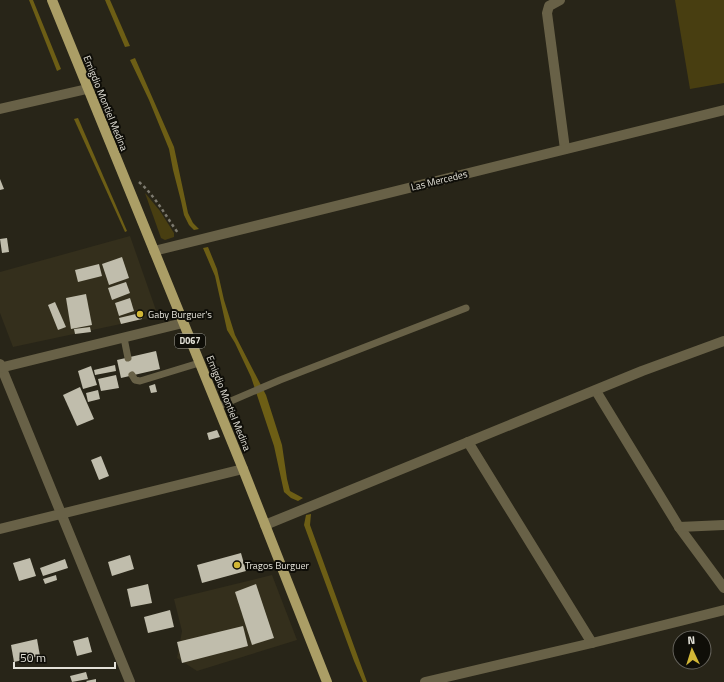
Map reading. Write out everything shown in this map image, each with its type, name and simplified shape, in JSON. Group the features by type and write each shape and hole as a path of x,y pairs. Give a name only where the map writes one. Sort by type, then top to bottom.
{"main road":[{"name":"Emigdio Montiel Medina","path":"52,0 87,89 218,407 327,682"}],"street":[{"path":"560,0 549,6 547,13 565,149"},
{"path":"0,109 87,89"},
{"name":"Las Mercedes","path":"154,251 724,110"},
{"path":"130,682 62,514 0,367 183,323"},
{"path":"265,525 642,371 724,341"},
{"path":"596,391 679,527 724,588"},
{"path":"468,442 592,643"},
{"path":"0,529 243,469"},
{"path":"679,527 724,525"},
{"path":"425,682 724,610"}],"lane":[{"path":"218,407 280,380 466,308"},
{"path":"124,338 128,358"},
{"path":"132,375 135,380 140,381 199,362"}],"path":[{"path":"122,173 137,181 150,191 181,238 188,243"}],"shaded area":[{"path":"29,0 33,0 61,69 57,71"},
{"path":"105,0 110,0 130,46 125,47"},
{"path":"675,0 724,0 724,83 690,89"},
{"path":"135,58 174,147 188,213 193,223 199,229 194,230 189,225 184,215 169,149 149,100 130,60"},
{"path":"78,118 127,231 125,232 74,119"},
{"path":"145,193 160,211 174,233 174,237 165,240 161,238"},
{"path":"130,236 158,316 13,347 0,313 0,272"},
{"path":"208,247 217,269 224,300 235,335 266,395 282,445 290,491 303,498 298,501 291,498 284,492 274,446 251,377 235,343 227,330 215,276 203,248"},
{"path":"311,514 310,525 367,682 363,682 354,661 304,525 306,515"},
{"path":"272,575 297,640 197,671 177,658 182,631 174,599"}],"building":[{"path":"0,179 4,189 0,190"},
{"path":"7,238 9,252 2,253 0,239"},
{"path":"122,257 129,278 109,285 102,264"},
{"path":"99,264 102,276 78,282 75,270"},
{"path":"126,282 130,293 112,300 108,288"},
{"path":"86,294 92,325 71,329 66,298"},
{"path":"130,298 134,311 119,316 115,303"},
{"path":"55,302 66,327 58,330 48,305"},
{"path":"140,313 142,319 121,324 119,318"},
{"path":"90,327 91,332 75,334 74,329"},
{"path":"156,351 160,369 121,378 117,360"},
{"path":"115,365 116,371 95,375 94,370"},
{"path":"91,366 97,385 83,389 78,371"},
{"path":"116,375 119,388 101,391 98,379"},
{"path":"155,384 157,392 151,393 149,386"},
{"path":"80,387 94,419 77,426 63,395"},
{"path":"98,390 100,399 88,402 86,393"},
{"path":"217,430 220,437 209,440 207,433"},
{"path":"101,456 109,476 99,480 91,460"},
{"path":"241,553 246,571 202,583 197,565"},
{"path":"130,555 134,569 112,576 108,562"},
{"path":"30,558 36,576 19,581 13,563"},
{"path":"65,559 68,568 43,576 40,568"},
{"path":"56,575 57,580 45,584 43,579"},
{"path":"148,584 152,603 131,607 127,589"},
{"path":"256,584 274,638 252,645 235,592"},
{"path":"170,610 174,627 148,633 144,617"},
{"path":"243,626 248,646 182,663 177,642"},
{"path":"88,637 92,652 77,656 73,641"},
{"path":"37,639 40,656 14,662 11,645"},
{"path":"86,672 88,679 72,682 70,676"},
{"path":"96,679 96,682 86,681"}],"place":[{"name":"Gaby Burguer's","path":"140,314"},
{"name":"Tragos Burguer","path":"237,565"}]}
